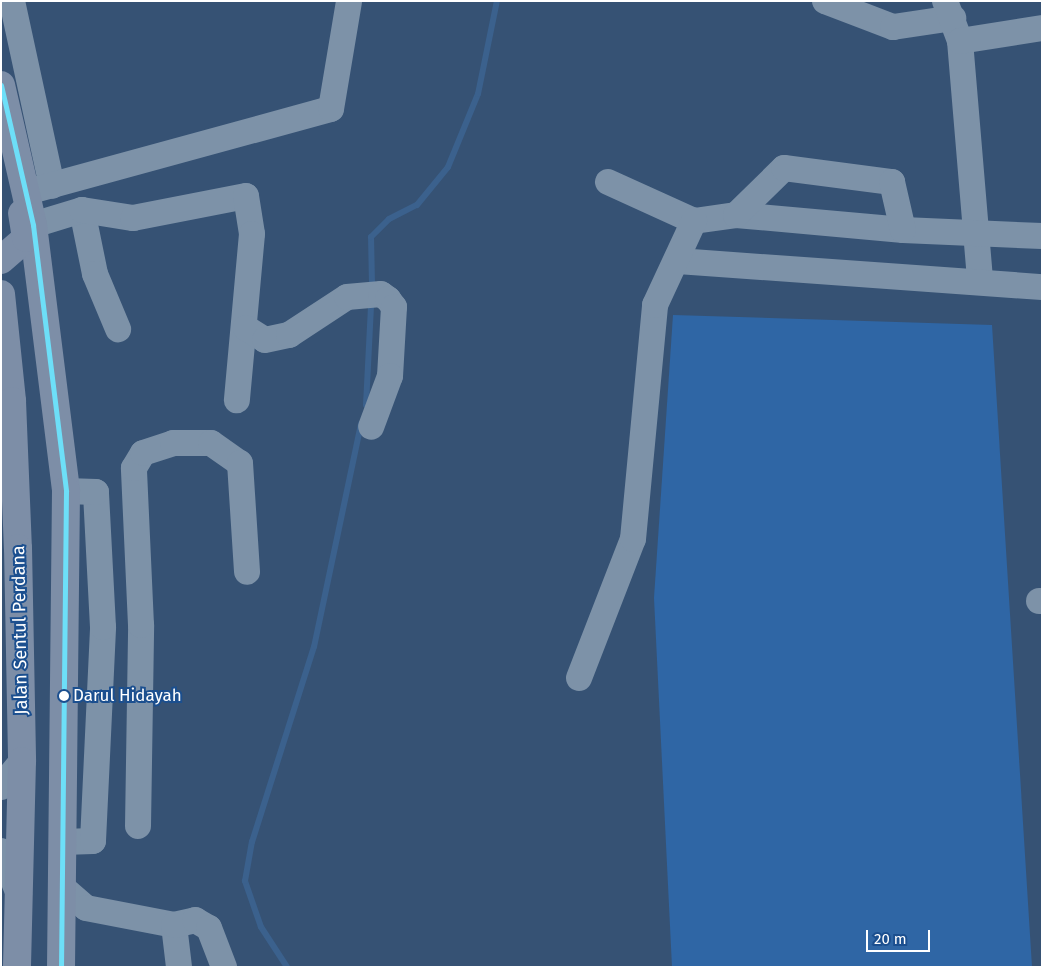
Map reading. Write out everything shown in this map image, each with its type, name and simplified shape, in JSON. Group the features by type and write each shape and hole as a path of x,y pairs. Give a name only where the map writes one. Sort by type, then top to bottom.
{"main road":[{"path":"1,86 34,185 33,225 66,491 61,967"},
{"path":"34,185 19,194 26,238 4,253 29,267 44,305"},
{"name":"Jalan Sentul Perdana","path":"1,294 16,463 22,761 17,967"}],"street":[{"path":"12,1 34,185 331,109 349,1"},
{"path":"825,1 894,27 953,20 1042,28"},
{"path":"953,20 977,233 980,281"},
{"path":"736,214 784,168 892,182 903,230"},
{"path":"608,182 694,221 736,214 903,230 1042,236"},
{"path":"33,225 82,210 133,218 246,196 252,234 246,328 237,400"},
{"path":"82,210 95,274 118,329"},
{"path":"579,678 633,539 655,305 678,261 678,248 694,221"},
{"path":"678,261 980,281 1042,287"},
{"path":"246,328 265,340 289,335 347,297 381,294 394,307 390,376 372,427"},
{"path":"138,826 141,624 134,468 143,453 173,443 211,443 240,463 247,572"},
{"path":"1,490 16,463"},
{"path":"62,842 93,841 104,627 96,492 66,491"},
{"path":"1,523 11,528 18,548"},
{"path":"102,590 140,588"},
{"path":"104,627 141,624"},
{"path":"1,787 22,761"},
{"path":"1,851 19,895"},
{"path":"62,887 86,908 174,925 195,920 209,928 224,967"},
{"path":"174,925 179,967"}],"shaded area":[{"path":"673,315 992,325 1032,967 672,967 654,598"}],"waterway":[{"path":"372,284 371,237 389,219 417,205 448,167 478,94 497,1"},
{"path":"366,405 371,305"},
{"path":"287,967 261,927 245,881 252,842 314,647 361,424"}],"transit line":[{"path":"1,85 33,225 66,491 61,967"}],"place":[{"name":"Darul Hidayah","path":"64,696"}]}
